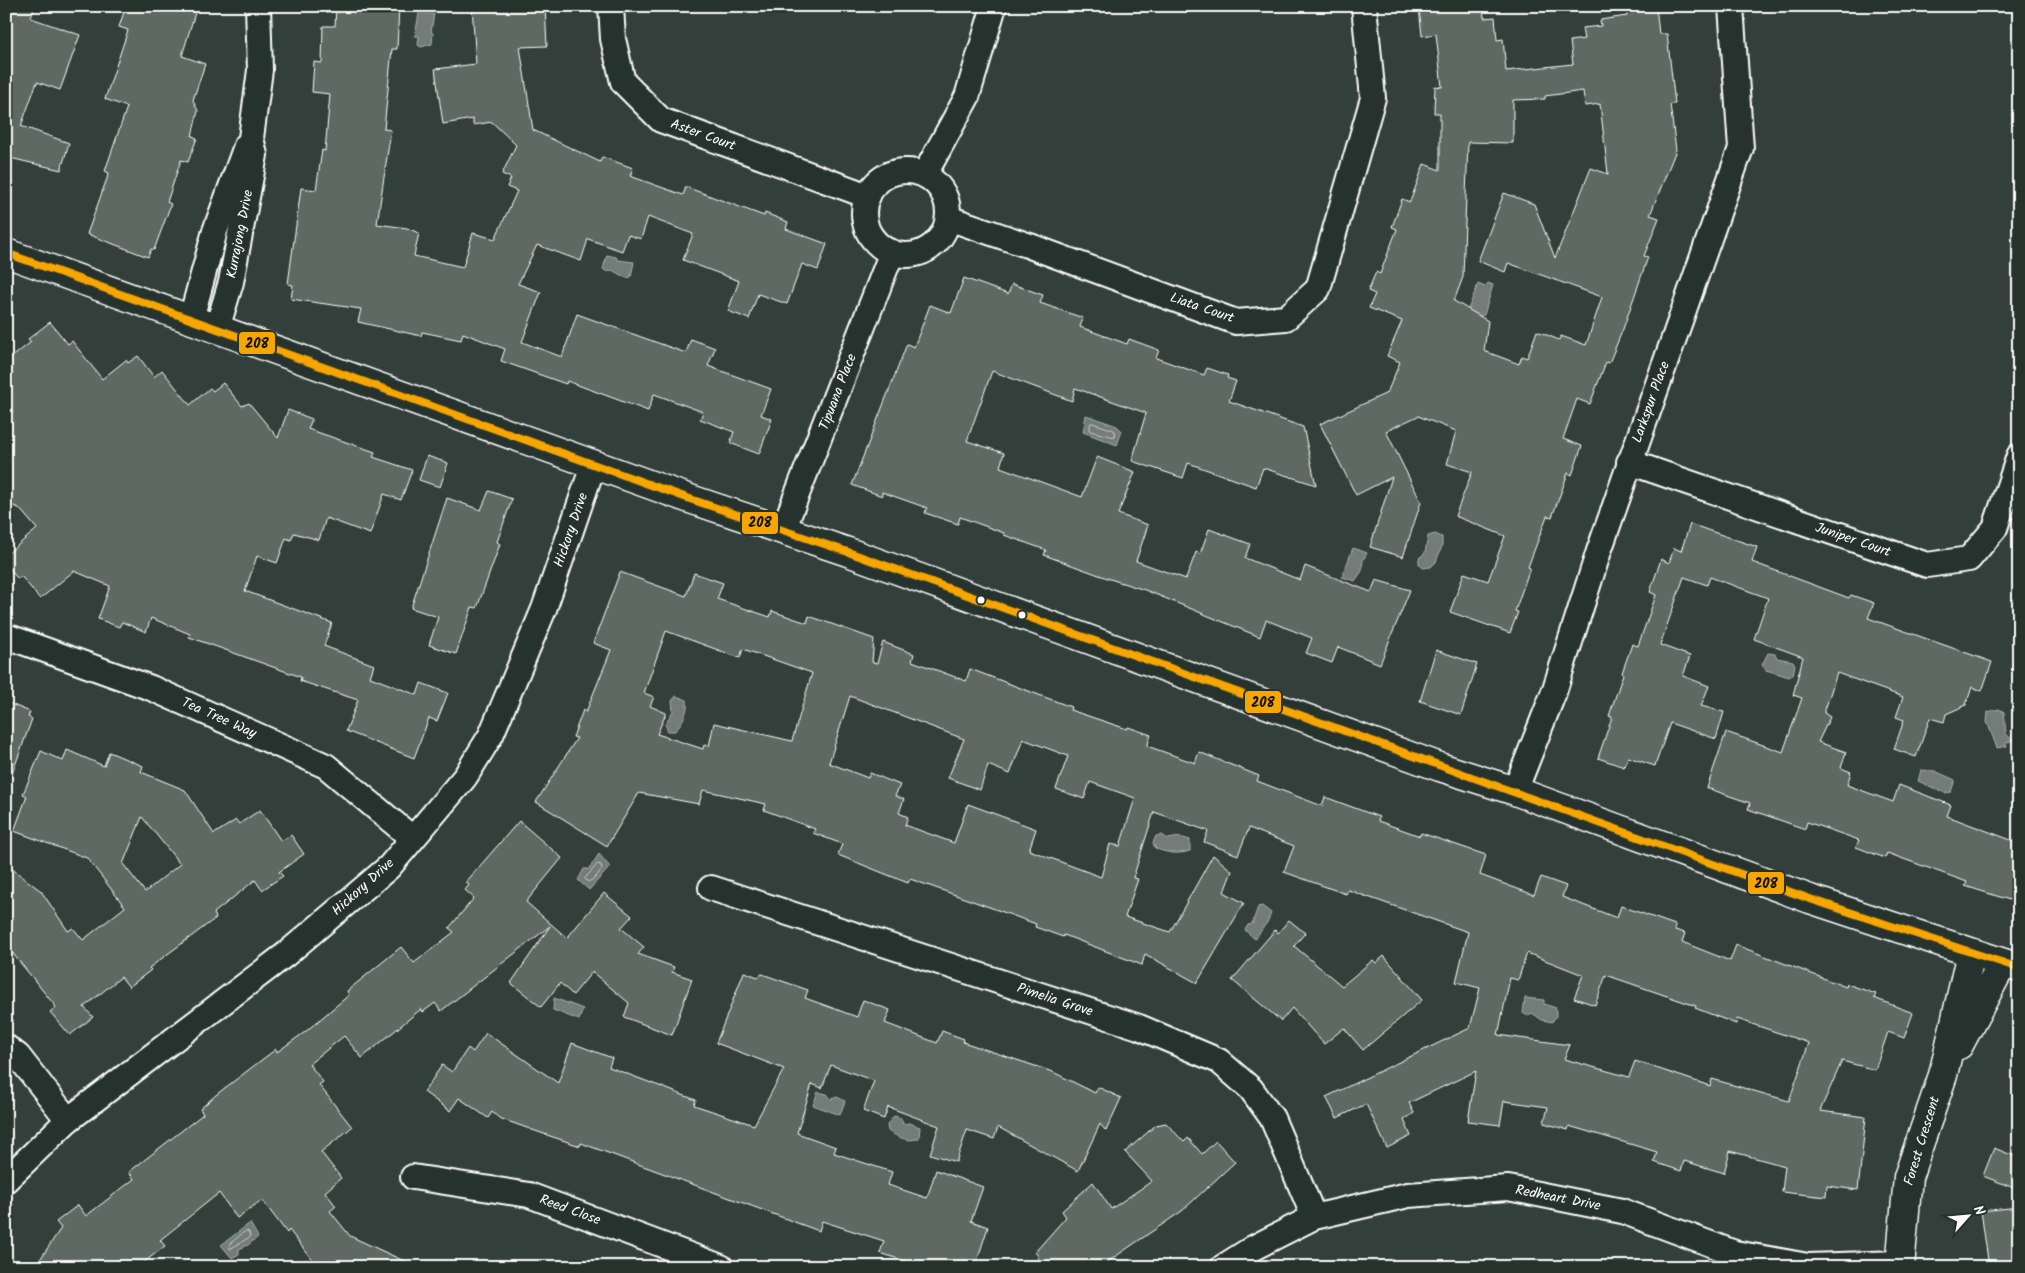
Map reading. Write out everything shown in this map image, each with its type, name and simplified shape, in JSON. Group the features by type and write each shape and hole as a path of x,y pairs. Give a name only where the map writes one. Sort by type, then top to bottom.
{"main road":[{"path":"6,253 848,552 1440,767 1516,791 1810,899 2011,966"},
{"name":"Forest Crescent","path":"1900,1265 1908,1177 1943,1075 1971,953"},
{"name":"Forest Crescent","path":"1943,1075 2011,966"}],"street":[{"name":"Kurrajong Drive","path":"217,329 231,282 255,155 251,138 260,70 258,6"},
{"name":"Aster Court","path":"611,6 613,39 622,82 661,120 868,196"},
{"path":"925,174 967,97 994,6"},
{"name":"Liata Court","path":"948,218 1030,246 1236,322 1286,318 1318,289 1373,98 1364,6"},
{"name":"Larkspur Place","path":"1516,791 1554,692 1629,462 1741,148 1731,6"},
{"name":"Kurrajong Drive","path":"191,319 218,222 243,150 251,138"},
{"path":"901,170 925,174 937,183 945,195 948,218 944,233 934,244 922,252 907,255 892,252 879,244 870,233 864,211 868,196 875,184 887,175 901,170"},
{"name":"Tipuana Place","path":"783,530 892,252"},
{"name":"Juniper Court","path":"1629,462 1927,565 1969,559 1995,528 2019,456"},
{"name":"Hickory Drive","path":"6,1180 68,1120 285,955 389,867 466,777 491,734 544,609 594,463"},
{"name":"Tea Tree Way","path":"6,636 151,688 326,766 412,838"},
{"name":"Pimelia Grove","path":"711,888 1139,1027 1219,1061 1251,1089 1272,1118 1314,1217"},
{"path":"6,1048 18,1056 68,1120"},
{"name":"Reed Close","path":"413,1177 529,1195 720,1267"},
{"name":"Redheart Drive","path":"1223,1267 1253,1248 1314,1217 1408,1196 1508,1188 1622,1211 1735,1253 1808,1266 1900,1265"}],"water":[{"path":"419,13 434,14 431,32 433,33 432,44 421,47 418,45 419,36 415,36"},
{"path":"607,255 616,257 618,260 634,262 631,277 626,278 612,270 607,272 603,269"},
{"path":"1488,283 1493,285 1484,315 1475,316 1467,312 1478,284 1485,287"},
{"path":"1086,415 1117,426 1122,431 1117,445 1083,432"},
{"path":"1435,534 1442,537 1442,546 1436,562 1431,567 1423,568 1419,564 1419,558 1425,553 1428,536"},
{"path":"1353,548 1367,553 1363,560 1362,571 1355,581 1342,577"},
{"path":"1768,653 1775,654 1777,658 1793,661 1795,665 1793,675 1789,677 1766,670 1762,665"},
{"path":"676,696 687,700 686,713 675,731 668,731 665,724 673,711 672,701"},
{"path":"1999,709 2004,712 2006,734 2013,740 2006,743 2007,746 1997,748 1987,722 1988,712"},
{"path":"1921,770 1935,771 1955,780 1951,792 1945,793 1918,781"},
{"path":"1162,835 1168,839 1180,837 1190,840 1190,851 1172,853 1155,848 1153,843 1156,836"},
{"path":"599,854 610,867 589,890 578,880 584,869 589,869"},
{"path":"1262,906 1271,913 1268,921 1255,939 1245,930 1248,925 1252,924 1258,907"},
{"path":"554,998 583,1009 579,1020 553,1010"},
{"path":"1525,998 1544,1000 1544,1004 1556,1008 1556,1016 1552,1022 1542,1020 1532,1013 1528,1016 1523,1013"},
{"path":"818,1092 827,1094 831,1099 837,1097 845,1101 840,1115 813,1105"},
{"path":"894,1116 901,1118 903,1124 909,1123 920,1127 919,1138 907,1140 888,1131 887,1125"},
{"path":"250,1223 258,1237 239,1249 239,1254 232,1258 221,1245"}],"building":[{"path":"12,6 35,6 31,18 80,35 60,90 37,82 21,126 69,143 61,170 10,158 6,159 6,21"},
{"path":"126,6 197,6 182,56 205,64 193,100 198,111 192,136 197,138 188,162 181,160 167,202 171,204 154,250 151,249 148,257 87,234 109,173 105,171 127,107 105,99 128,30 119,27"},
{"path":"336,6 399,6 397,49 392,49 384,129 391,130 377,224 407,228 419,233 414,256 463,267 473,233 495,239 517,191 507,187 511,178 502,174 516,145 492,122 473,125 473,119 443,124 435,69 476,64 472,6 545,6 547,46 520,47 533,130 600,162 602,157 633,168 630,176 683,195 686,187 764,216 765,213 788,222 786,229 827,244 818,270 802,264 787,304 758,294 749,319 728,311 739,281 683,260 693,234 648,217 641,239 628,235 622,251 588,239 581,261 537,245 518,284 541,292 522,342 562,357 577,314 686,353 691,339 715,348 708,366 771,389 761,415 772,419 759,454 730,443 734,432 700,419 703,412 654,394 648,411 567,381 566,384 501,361 505,349 463,333 461,340 422,332 421,336 358,322 361,309 291,299 293,285 288,284 301,188 316,190 322,150 325,151 330,94 312,92 314,62 322,63 323,26 335,26"},
{"path":"1483,6 1484,18 1495,17 1497,40 1503,39 1506,71 1573,64 1570,41 1584,39 1582,28 1601,26 1600,20 1627,16 1626,6 1656,6 1659,34 1667,34 1675,104 1670,104 1676,150 1650,215 1659,218 1644,256 1648,257 1609,363 1606,362 1590,404 1577,399 1563,439 1582,446 1572,475 1568,473 1552,517 1547,516 1528,567 1530,568 1515,611 1518,612 1510,633 1450,612 1464,573 1488,581 1505,536 1455,516 1472,472 1447,464 1456,431 1418,416 1386,431 1421,502 1403,557 1370,547 1392,477 1356,495 1320,424 1387,393 1400,362 1387,356 1402,321 1369,308 1375,294 1368,291 1376,272 1380,274 1397,229 1392,227 1402,199 1410,202 1424,164 1440,170 1440,113 1434,113 1435,86 1442,87 1436,34 1422,36 1419,8","holes":["1583,91 1585,106 1600,104 1608,174 1591,168 1555,258 1534,204 1504,193 1478,261 1505,272 1508,263 1602,297 1586,345 1561,336 1559,340 1537,331 1527,358 1522,356 1519,364 1484,351 1488,321 1454,301 1463,277 1468,142 1513,143 1513,100 1545,99 1545,96"]},
{"path":"964,278 1008,294 1012,284 1043,295 1040,303 1083,318 1080,327 1127,344 1129,339 1159,350 1156,358 1204,375 1207,368 1228,375 1227,378 1236,381 1229,401 1303,427 1316,485 1263,468 1256,487 1188,463 1183,478 1132,461 1146,413 1075,388 1072,401 992,371 967,441 1004,453 1000,467 1082,497 1097,457 1135,472 1118,514 1148,525 1136,561 1186,579 1196,552 1200,554 1209,529 1250,544 1245,558 1300,580 1305,566 1371,592 1376,580 1410,590 1380,664 1338,647 1332,663 1306,653 1312,638 1266,620 1260,637 1145,590 1044,555 1046,550 1004,535 1004,533 960,517 958,524 925,513 927,508 882,492 882,496 852,485 907,344 914,347 930,305 951,313"},
{"path":"50,322 68,344 72,341 102,379 126,360 128,363 138,356 154,377 162,370 190,405 210,388 213,391 223,383 242,406 249,403 278,438 288,410 312,419 308,429 375,452 373,457 412,470 401,500 384,494 370,534 326,518 319,540 294,533 291,540 286,538 277,563 257,556 245,591 332,623 324,646 374,665 370,677 417,695 421,683 448,693 437,721 429,718 414,758 346,731 358,700 300,681 301,677 189,637 190,634 151,618 146,632 122,622 119,627 98,619 110,586 74,571 40,599 21,576 18,579 6,565 6,555 37,529 19,508 6,503 6,362 31,342 28,339"},
{"path":"427,456 448,463 440,487 419,480"},
{"path":"489,491 512,499 497,542 500,544 477,608 472,607 456,654 429,645 438,617 411,608 447,498 481,510"},
{"path":"1690,524 1757,547 1752,562 1849,598 1851,595 1874,603 1868,618 1992,662 1982,691 1972,687 1966,705 1946,714 1944,722 1930,718 1916,757 1894,749 1904,720 1896,717 1903,697 1837,673 1824,713 1830,717 1818,742 1846,752 1841,768 1851,772 1847,785 1893,802 1899,785 1951,805 1947,816 2019,843 2019,903 1965,886 1967,882 1887,853 1885,858 1856,847 1859,840 1807,822 1805,829 1748,809 1750,803 1707,788 1726,732 1783,752 1802,698 1793,695 1803,657 1754,639 1768,598 1710,577 1707,585 1684,577 1660,645 1690,656 1683,676 1709,686 1701,706 1724,712 1716,739 1670,723 1655,766 1628,757 1624,767 1598,758 1612,717 1609,716 1632,644 1638,646 1656,595 1650,592 1661,559 1669,563 1674,548 1681,551"},
{"path":"620,572 686,596 694,573 723,583 717,599 770,617 772,611 807,623 809,616 874,639 872,662 877,663 883,642 914,654 912,661 966,681 970,669 1071,707 1070,710 1151,735 1147,746 1195,763 1199,752 1259,776 1257,781 1322,806 1325,797 1379,817 1378,821 1420,836 1421,833 1486,855 1480,875 1534,895 1541,877 1566,886 1562,897 1617,918 1621,906 1675,925 1675,930 1685,933 1682,942 1730,961 1736,945 1846,987 1847,984 1876,994 1874,998 1913,1013 1904,1038 1888,1032 1875,1070 1842,1061 1820,1111 1866,1117 1858,1190 1827,1186 1826,1197 1782,1192 1785,1166 1730,1151 1724,1173 1684,1161 1681,1171 1654,1162 1657,1152 1569,1126 1568,1130 1544,1123 1548,1107 1504,1101 1500,1125 1468,1121 1476,1071 1409,1103 1414,1113 1404,1120 1411,1136 1387,1148 1366,1104 1337,1118 1326,1097 1470,1028 1480,988 1456,982 1468,932 1348,890 1346,894 1284,872 1294,846 1249,828 1238,855 1204,842 1208,831 1154,812 1133,878 1138,879 1125,917 1170,932 1213,855 1232,871 1224,892 1244,903 1197,983 1145,954 1142,965 1064,935 1063,937 1035,927 1036,924 981,904 910,879 908,883 838,855 842,844 813,833 815,829 764,810 766,804 703,790 699,804 639,793 607,846 536,802 577,738 573,737 583,710 586,712 611,650 593,643","holes":["666,631 740,658 743,649 812,673 792,741 714,723 709,746 704,745 703,749 657,734 666,713 650,706 654,697 644,693","850,696 964,739 948,778 980,790 988,765 1010,774 1023,739 1068,756 1056,789 1084,799 1090,782 1135,798 1120,846 1110,844 1101,877 1029,850 1036,829 968,804 954,843 905,825 908,817 899,813 904,799 895,796 900,785 870,773 868,778 829,763","1527,953 1583,975 1574,998 1595,1005 1606,975 1696,1006 1695,1008 1736,1024 1737,1019 1809,1043 1789,1101 1712,1079 1710,1086 1635,1061 1629,1077 1564,1059 1570,1045 1498,1035 1510,978 1518,980"]},
{"path":"1436,650 1477,664 1461,715 1420,701"},
{"path":"6,702 30,712 28,717 32,719 9,782 6,782"},
{"path":"67,750 104,766 109,752 143,766 141,772 185,790 214,834 236,820 239,824 260,810 281,841 291,835 304,854 279,872 283,876 262,890 255,880 214,913 216,918 149,968 151,970 129,987 121,977 84,1007 93,1017 70,1035 50,1012 56,1007 6,945 6,864 41,891 68,931 73,928 83,940 125,907 87,858 14,831 27,796 23,794 41,751 63,761","holes":["142,817 180,864 145,892 123,864"]},
{"path":"519,821 562,858 526,902 567,938 604,893 632,916 621,928 644,947 638,954 674,967 672,972 692,979 672,1035 624,1017 629,1003 592,972 573,995 560,983 541,1007 511,983 550,926 441,1011 435,1003 423,1012 421,1009 362,1058 344,1036 309,1064 323,1082 319,1085 352,1127 321,1152 341,1178 325,1192 336,1206 330,1211 350,1236 417,1267 318,1267 289,1230 287,1233 262,1200 237,1218 219,1193 160,1240 165,1246 138,1267 35,1267 61,1228 56,1222 78,1205 86,1216 134,1179 129,1172 203,1114 200,1109 217,1094 276,1049 277,1052 305,1032 349,995 347,991 401,947 414,963 454,932 449,928 474,898 465,890 469,885 466,882"},
{"path":"1289,920 1305,933 1294,946 1342,986 1373,960 1376,963 1384,956 1422,1000 1363,1050 1344,1028 1324,1044 1292,1008 1281,1021 1232,980 1275,930 1278,933"},
{"path":"744,972 758,977 762,974 808,990 805,998 857,1017 863,1000 890,1010 885,1023 937,1043 942,1031 964,1039 963,1042 1053,1072 1095,1093 1098,1087 1121,1098 1106,1131 1100,1124 1078,1171 998,1127 994,1139 967,1130 956,1162 930,1154 939,1126 888,1107 884,1119 863,1111 874,1081 831,1065 822,1088 812,1084 797,1133 836,1147 834,1153 892,1172 888,1185 927,1198 936,1170 983,1187 971,1221 988,1227 975,1267 903,1267 905,1261 880,1253 884,1241 822,1221 819,1231 581,1143 580,1146 499,1118 492,1112 488,1118 459,1098 450,1111 424,1092 442,1065 452,1072 468,1048 473,1052 486,1033 558,1083 572,1043 612,1058 609,1067 696,1100 694,1105 754,1125 784,1069 716,1043"},
{"path":"1166,1123 1184,1142 1188,1138 1202,1154 1216,1141 1235,1162 1182,1211 1100,1267 1030,1267 1039,1257 1035,1252 1066,1217 1062,1211 1093,1182 1111,1209 1152,1181 1125,1152 1156,1125"},
{"path":"1994,1148 2019,1158 2019,1190 1983,1176"},
{"path":"2019,1207 2019,1267 1989,1267 1981,1211"}],"transit line":[{"name":"208","path":"6,253 690,499 848,552 1810,899 2019,968"}]}
